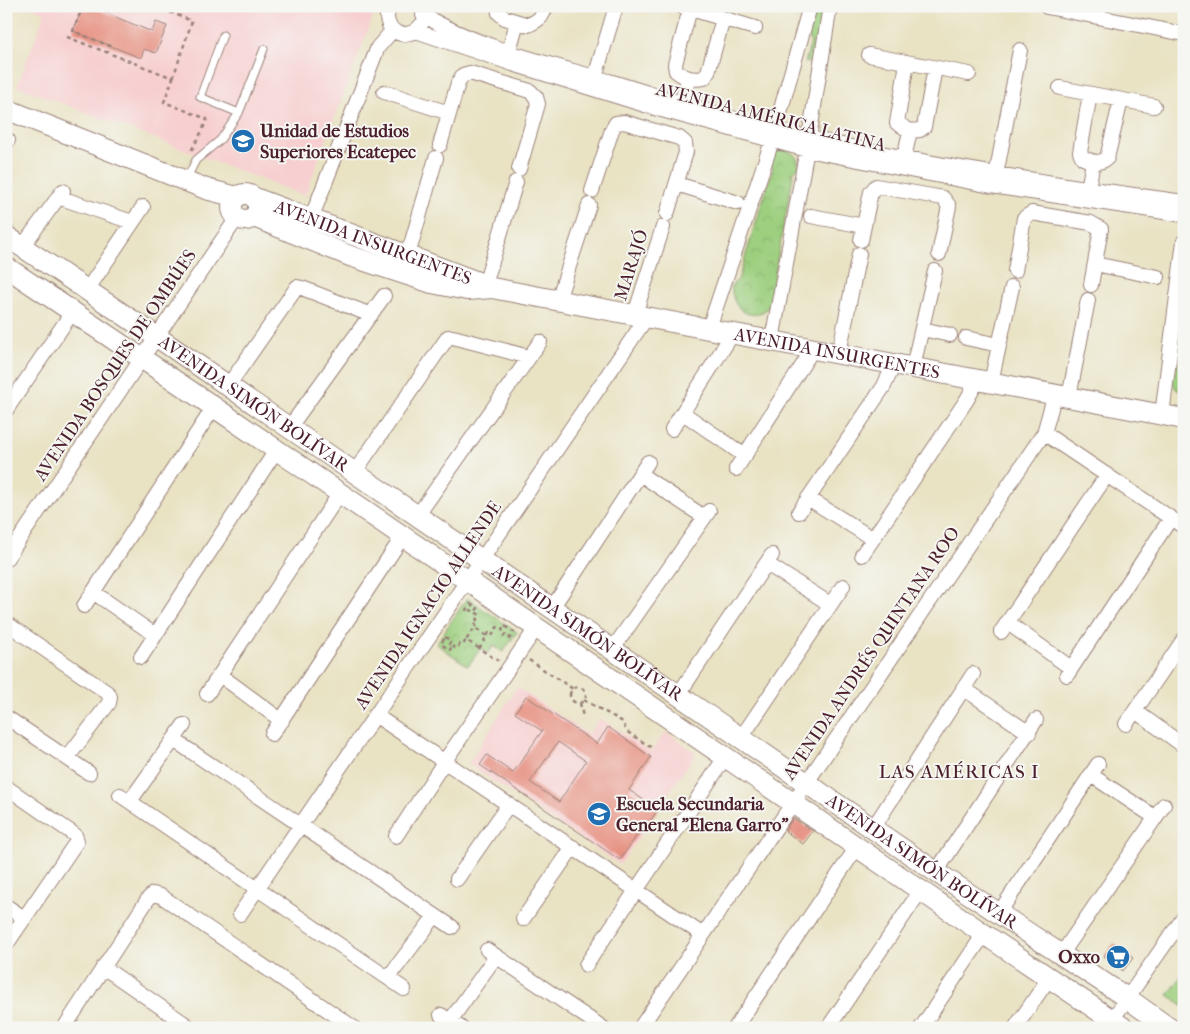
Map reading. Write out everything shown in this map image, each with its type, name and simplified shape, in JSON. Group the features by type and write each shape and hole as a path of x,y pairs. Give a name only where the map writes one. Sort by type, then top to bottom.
{"main road":[{"name":"AVENIDA INSURGENTES","path":"6,109 206,189 350,256 432,283 467,290 487,286"},
{"name":"AVENIDA INSURGENTES","path":"243,207 311,219 487,286 1184,419"},
{"name":"AVENIDA SIMÓN BOLÍVAR","path":"14,242 157,337 936,872 1127,998 1169,1028"},
{"name":"AVENIDA SIMÓN BOLÍVAR","path":"8,271 73,311 276,449 793,802 1049,978 1114,1025"},
{"path":"630,691 644,672"}],"street":[{"path":"311,219 378,47 393,30 386,14 390,6"},
{"path":"498,6 499,13 505,18 528,25 537,22 543,15 546,6"},
{"path":"595,77 616,6"},
{"path":"709,328 773,135 810,6"},
{"path":"772,340 808,144 830,6"},
{"path":"1047,7 1184,34"},
{"path":"723,19 708,72 704,78 696,80 681,76 676,71 675,64 685,8 755,28"},
{"name":"AVENIDA AMÉRICA LATINA","path":"416,31 420,26 421,11"},
{"name":"AVENIDA AMÉRICA LATINA","path":"421,11 448,30 511,58 658,109 773,135 912,171 1069,199 1184,215"},
{"path":"507,84 517,22"},
{"name":"AVENIDA AMÉRICA LATINA","path":"393,30 404,34 416,31 511,58 595,77 681,103 773,135"},
{"path":"996,175 1020,50"},
{"path":"869,56 969,74"},
{"path":"907,63 897,123 910,131 920,130 924,127 935,68"},
{"path":"408,255 458,83 463,75 470,73 530,91 536,97 538,104 487,286"},
{"path":"681,103 689,78"},
{"path":"1060,88 1154,106"},
{"path":"384,92 450,113"},
{"path":"1090,94 1080,152 1083,158 1093,162 1103,161 1107,158 1121,100"},
{"path":"592,191 616,123 624,122 651,130 658,109"},
{"name":"MARAJÓ","path":"641,315 665,221 686,152 685,143 678,138 651,130"},
{"path":"904,158 910,131"},
{"name":"AVENIDA AMÉRICA LATINA","path":"808,144 904,158 996,175 1184,202"},
{"path":"1088,189 1093,162"},
{"path":"907,192 912,171"},
{"path":"677,184 738,203"},
{"path":"811,216 863,233 871,192 876,186 943,198 949,206 939,254"},
{"path":"14,242 61,193 132,222"},
{"path":"1068,219 1069,199"},
{"path":"558,300 590,205"},
{"path":"87,290 143,207"},
{"name":"AVENIDA BOSQUES DE OMBÚES","path":"6,559 243,207"},
{"path":"1015,271 1024,218 1032,213 1091,222 1101,230 1091,285"},
{"path":"1162,415 1184,241"},
{"path":"839,353 859,254"},
{"path":"1095,264 1158,277"},
{"path":"799,512 884,386 903,366 922,329 936,271"},
{"path":"862,556 966,401 984,381 999,345 1012,287"},
{"path":"228,386 297,288 302,288 371,315"},
{"path":"289,428 384,296"},
{"name":"AVENIDA ANDRÉS QUINTANA ROO","path":"640,1028 805,782 1044,433 1062,396 1088,300"},
{"path":"6,410 73,311"},
{"name":"AVENIDA IGNACIO ALLENDE","path":"240,914 482,560 641,315"},
{"path":"922,329 950,335"},
{"path":"672,429 733,333"},
{"path":"354,473 448,337 529,357"},
{"path":"966,338 999,345"},
{"path":"417,516 540,342"},
{"path":"736,469 813,349"},
{"path":"84,606 214,407"},
{"path":"683,413 745,456"},
{"path":"1044,433 1184,527"},
{"path":"141,657 276,449"},
{"path":"552,608 648,462"},
{"path":"612,650 706,514 640,474"},
{"path":"1107,475 1004,628 1069,672 1171,518"},
{"path":"207,694 340,493"},
{"path":"808,498 873,539"},
{"path":"272,734 403,536"},
{"path":"678,695 770,559 830,604"},
{"path":"741,738 843,586"},
{"path":"94,592 155,635"},
{"path":"6,623 108,693 110,697 109,703 67,758"},
{"path":"396,836 444,762 537,627"},
{"path":"1126,724 1184,639"},
{"path":"873,828 973,674"},
{"path":"220,675 282,720"},
{"path":"963,688 1029,732"},
{"path":"1135,712 1184,746"},
{"path":"375,715 703,935"},
{"path":"6,717 89,773"},
{"path":"936,872 1036,720"},
{"path":"184,725 174,740 125,798 404,989"},
{"path":"174,740 452,927"},
{"path":"586,965 726,756"},
{"path":"1000,913 1095,770 1156,818"},
{"path":"6,787 74,835 77,841 6,945"},
{"path":"457,880 509,804"},
{"path":"1061,955 1164,805"},
{"path":"523,919 573,847"},
{"path":"738,1027 857,847"},
{"path":"828,1028 921,890"},
{"path":"64,1028 153,894 161,896 354,1028"},
{"path":"6,906 24,918"},
{"path":"388,978 435,916"},
{"path":"1114,1025 1127,998 1184,917"},
{"path":"922,1028 984,934"},
{"path":"451,1021 491,953 603,1028"},
{"path":"103,967 191,1028"},
{"path":"1015,1028 1049,978"}],"lane":[{"path":"223,35 200,97 239,113"},
{"path":"185,181 196,160 220,140 239,113 264,49"}],"path":[{"path":"83,6 73,31 110,46 108,52"},
{"path":"154,6 192,21 164,102 207,118 188,156 196,160"},
{"path":"68,37 173,78"},
{"path":"452,646 457,648 460,644 463,646 476,625 474,624 480,615 471,610 470,612 466,610 470,604 478,608 475,612"},
{"path":"479,648 489,633 492,636 498,627 502,630 506,633 504,636 509,640 514,632 505,626 502,630"},
{"path":"474,628 487,636"},
{"path":"445,637 451,641 449,644 452,646 450,650 441,644 445,637"},
{"path":"466,640 497,660 506,646 573,689"},
{"path":"578,687 585,690 586,695 580,703 575,703 571,699 570,694 573,689 578,687"},
{"path":"584,700 622,722 626,731 652,748"},
{"path":"580,703 583,717"}],"shaded area":[{"name":"Unidad de Estudios Superiores Ecatepec","path":"28,6 377,6 305,196 17,86 45,13"},
{"name":"Escuela Secundaria General \"Elena Garro\"","path":"517,687 588,734 600,718 651,752 666,732 696,753 620,865 468,764"}],"green space":[{"path":"817,6 827,6 821,39 816,44 811,63 805,62 811,43 808,37"},
{"path":"785,150 795,156 799,167 794,171 772,288 776,296 767,309 760,313 747,313 737,305 732,292 732,285 738,280 773,168 769,160 778,151"},
{"path":"1184,327 1184,393 1178,391 1171,377 1176,372"},
{"path":"467,598 517,632 503,652 494,646 488,653 481,648 468,666 436,644"},
{"path":"1184,973 1184,1006 1168,995"}],"building":[{"path":"83,6 89,6 152,32 156,22 167,26 156,53 144,49 141,58 73,31"},
{"path":"526,696 597,744 608,727 651,757 629,790 658,810 645,828 643,827 620,860 480,765 487,755 513,773 542,731 515,713","holes":["558,742 586,761 559,802 530,782"]},
{"path":"793,818 813,831 803,844 785,831"},
{"name":"Oxxo","path":"1114,943 1133,958 1123,971 1104,956"}],"place":[{"name":"Unidad de Estudios Superiores Ecatepec","path":"243,141"},
{"name":"Escuela Secundaria General \"Elena Garro\"","path":"599,814"},
{"name":"Oxxo","path":"1118,957"}],"district":[{"name":"LAS AMÉRICAS I","path":"959,771"}]}
